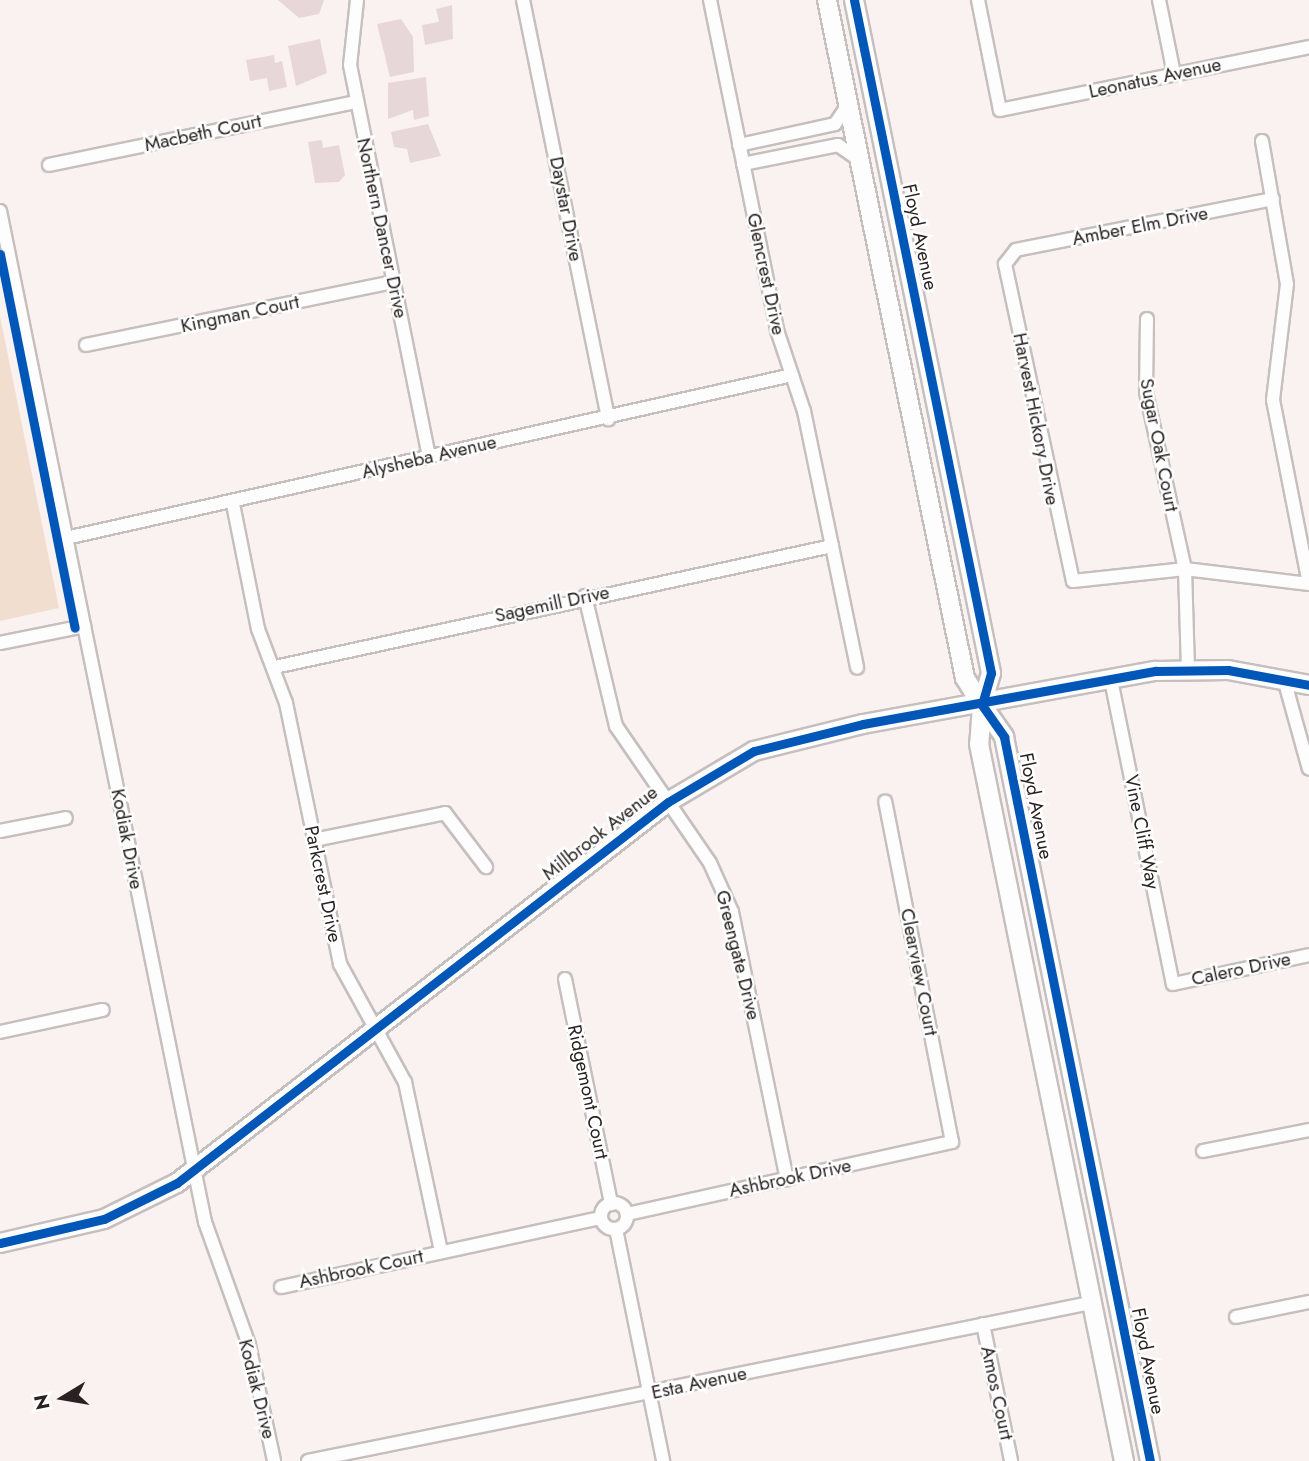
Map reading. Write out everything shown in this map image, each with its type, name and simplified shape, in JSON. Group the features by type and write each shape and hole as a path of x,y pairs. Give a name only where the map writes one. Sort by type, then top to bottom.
{"street":[{"name":"Northern Dancer Drive","path":"357,0 350,39 357,102 429,456"},
{"name":"Daystar Drive","path":"523,0 608,419"},
{"name":"Glencrest Drive","path":"710,0 743,164 832,546 856,668"},
{"name":"Floyd Avenue","path":"827,0 965,678 1004,737 1150,1461"},
{"name":"Floyd Avenue","path":"854,0 991,673 982,705 979,744 1124,1461"},
{"name":"Leonatus Avenue","path":"978,0 1000,110 1309,47"},
{"path":"1158,0 1174,74"},
{"name":"Macbeth Court","path":"49,165 357,102"},
{"path":"739,145 835,124 844,119 848,103"},
{"path":"1185,569 1309,584 1273,400 1287,284 1262,141"},
{"path":"743,164 838,145 860,163"},
{"name":"Amber Elm Drive","path":"1008,256 1273,199"},
{"name":"Kodiak Drive","path":"0,211 213,1256 255,1367 274,1461"},
{"name":"Harvest Hickory Drive","path":"1008,256 1073,581 1185,569"},
{"name":"Kingman Court","path":"86,345 393,282"},
{"name":"Sugar Oak Court","path":"1147,319 1146,391 1185,569 1188,668"},
{"name":"Alysheba Avenue","path":"66,538 233,504 429,456 608,419 792,375"},
{"name":"Parkcrest Drive","path":"233,504 255,615 275,667 344,978 405,1082 441,1252"},
{"name":"Sagemill Drive","path":"275,667 585,596 832,546"},
{"name":"Greengate Drive","path":"585,596 616,726 710,863 732,912 787,1179"},
{"path":"0,643 84,626"},
{"name":"Millbrook Avenue","path":"0,1243 124,1211 195,1168 377,1031 668,802 723,766 793,738 1188,668 1309,684"},
{"path":"1284,679 1309,769"},
{"name":"Vine Cliff Way","path":"1111,680 1172,984"},
{"name":"Clearview Court","path":"885,802 952,1142"},
{"path":"314,840 445,813 486,867"},
{"path":"0,831 65,818"},
{"name":"Calero Drive","path":"1172,984 1309,954"},
{"name":"Ridgemont Court","path":"565,979 611,1204"},
{"path":"0,1032 103,1010"},
{"path":"1203,1151 1309,1130"},
{"name":"Ashbrook Drive","path":"627,1214 952,1142"},
{"path":"441,1252 601,1218 611,1204 627,1214 616,1229"},
{"path":"601,1218 616,1229 663,1461"},
{"name":"Ashbrook Court","path":"281,1287 441,1252"},
{"path":"1236,1317 1309,1302"},
{"name":"Esta Avenue","path":"308,1461 1090,1303"},
{"name":"Amos Court","path":"983,1324 1012,1461"}],"shaded area":[{"path":"0,316 59,608 0,621"}],"building":[{"path":"278,0 324,0 319,14 299,18"},
{"path":"452,5 453,39 425,45 422,25 439,22 436,9"},
{"path":"401,19 413,37 414,72 390,77 377,24"},
{"path":"320,39 327,73 296,86 288,46"},
{"path":"274,55 275,63 282,61 287,87 269,91 267,78 250,81 246,60"},
{"path":"426,77 429,116 414,120 413,110 388,119 388,83"},
{"path":"428,124 441,156 410,163 407,149 394,147 391,132"},
{"path":"322,140 323,148 339,145 345,175 339,182 315,183 308,142"}],"cycle path":[{"path":"854,0 991,673 982,705 1004,737 1150,1461"},
{"path":"0,254 75,628"},
{"path":"0,1243 104,1219 177,1183 668,802 754,751 863,724 1156,671 1228,670 1309,685"}]}
